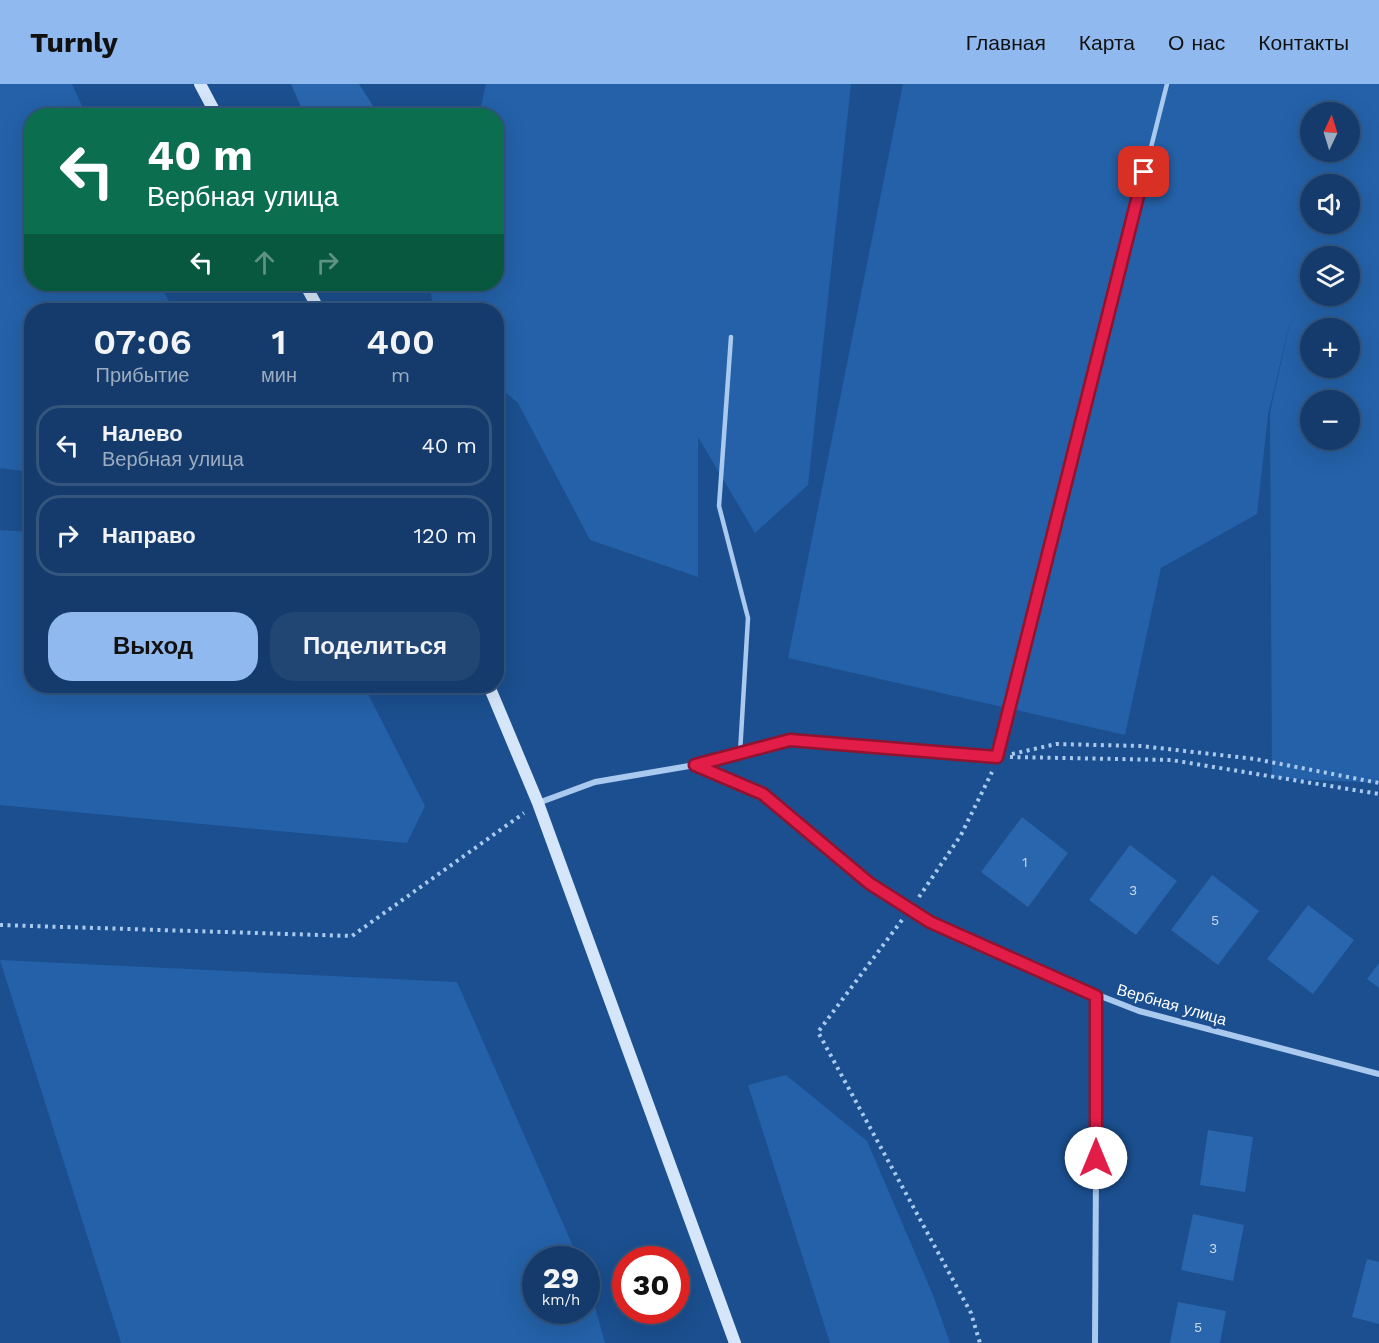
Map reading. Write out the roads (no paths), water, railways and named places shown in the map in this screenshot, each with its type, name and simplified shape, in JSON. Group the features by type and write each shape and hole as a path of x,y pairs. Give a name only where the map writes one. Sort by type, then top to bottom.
{"main road":[{"path":"200,84 214,108"},
{"path":"492,693 538,803 735,1343"}],"street":[{"path":"538,803 595,782 695,765 790,740 997,757"},
{"name":"Вербная улица","path":"695,765 763,794 869,883 930,922 1096,996 1139,1011 1379,1074"},
{"path":"1095,1343 1096,996"}],"lane":[{"path":"997,757 1167,84"},
{"path":"731,337 719,506 748,618 740,753"}]}
